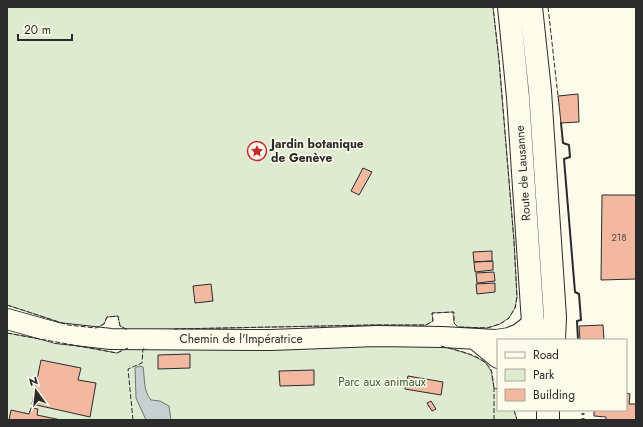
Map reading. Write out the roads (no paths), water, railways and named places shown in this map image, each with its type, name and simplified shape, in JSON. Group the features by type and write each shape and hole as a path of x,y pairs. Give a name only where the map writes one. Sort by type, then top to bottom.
{"main road":[{"name":"Route de Lausanne","path":"508,7 518,97 534,332"},
{"name":"Route de Lausanne","path":"531,7 540,91 555,317 554,339"}],"street":[{"name":"Chemin de l'Impératrice","path":"7,319 57,333 111,339 271,340 385,336 497,340"},
{"name":"Chemin de l'Impératrice","path":"502,339 519,334 534,332"},
{"path":"476,340 497,357"}],"place":[{"name":"Jardin botanique de Genève","path":"257,151"}],"park label":[{"name":"Parc aux animaux","path":"382,382"}]}
